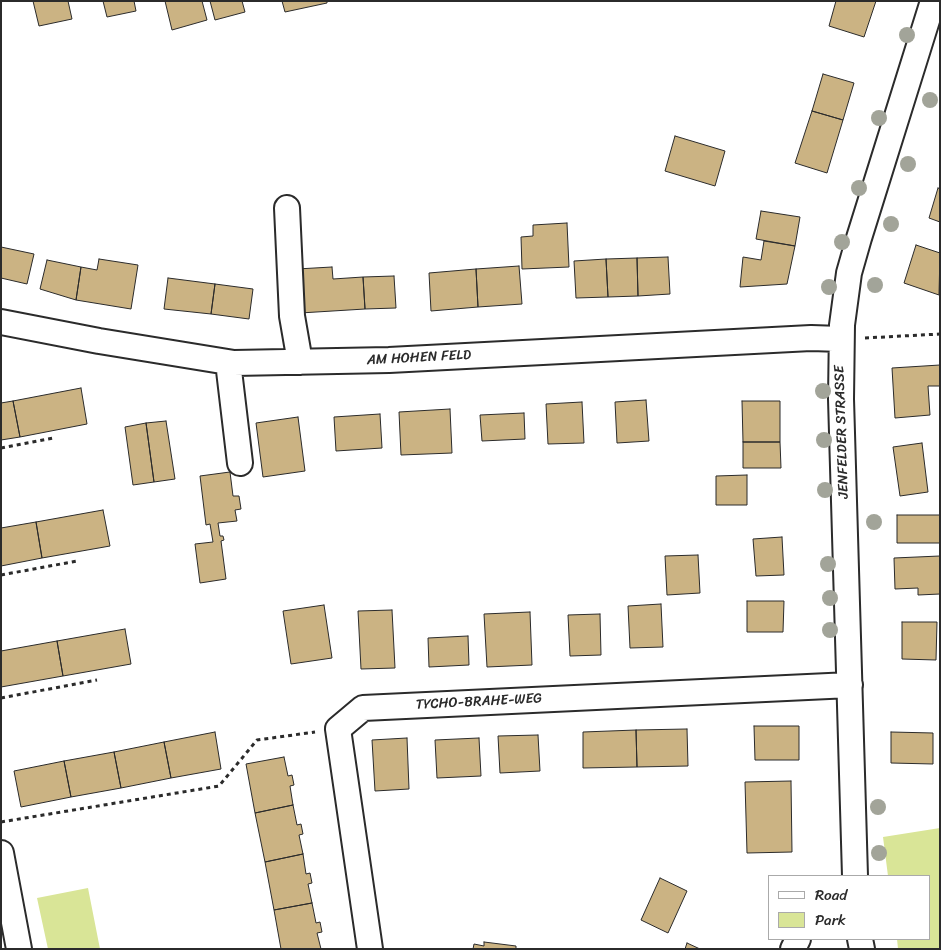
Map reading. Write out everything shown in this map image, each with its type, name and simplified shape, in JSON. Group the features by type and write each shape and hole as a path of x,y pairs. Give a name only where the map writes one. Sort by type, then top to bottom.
{"street":[{"name":"JENFELDER STRASSE","path":"856,875 841,339 849,274 933,1"},
{"path":"287,208 292,316 300,362"},
{"name":"AM HOHEN FELD","path":"1,322 99,341 228,362 389,360 811,338 841,339"},
{"path":"228,362 240,463"},
{"name":"TYCHO-BRAHE-WEG","path":"338,729 363,708 850,685"},
{"path":"338,729 370,949"},
{"path":"1,853 19,949"}],"path":[{"path":"841,339 940,334"},
{"path":"1,448 53,438"},
{"path":"1,575 77,561"},
{"path":"1,698 97,680"},
{"path":"1,822 219,786 257,740 338,729"}],"green space":[{"path":"940,828 940,949 898,949 897,940 931,940 931,875 888,875 883,837"},
{"path":"88,888 100,949 48,949 37,898"}],"building":[{"path":"33,1 68,1 72,19 39,26"},
{"path":"103,1 134,1 136,11 107,17"},
{"path":"165,1 202,1 207,20 172,30"},
{"path":"210,1 242,1 245,12 215,20"},
{"path":"282,1 327,1 327,3 285,12"},
{"path":"836,1 876,1 864,37 829,26"},
{"path":"823,74 854,83 843,120 812,111"},
{"path":"812,111 843,120 827,173 795,163"},
{"path":"675,136 725,151 715,186 665,171"},
{"path":"938,188 940,189 940,222 929,218"},
{"path":"761,211 800,217 795,246 756,239"},
{"path":"567,223 569,267 522,269 521,237 533,236 533,225"},
{"path":"764,241 795,246 787,284 740,287 743,257 761,260"},
{"path":"916,245 940,253 939,295 904,283"},
{"path":"1,247 34,254 27,284 1,278"},
{"path":"668,257 670,294 638,296 637,258"},
{"path":"637,258 638,296 608,297 606,259"},
{"path":"99,259 138,265 131,309 76,300 81,267 97,270"},
{"path":"606,259 608,297 576,298 574,261"},
{"path":"47,260 81,267 76,300 40,289"},
{"path":"519,266 522,304 478,307 476,269"},
{"path":"332,267 333,279 363,277 365,309 300,313 297,269"},
{"path":"476,269 478,307 431,311 429,273"},
{"path":"394,276 396,308 365,309 363,277"},
{"path":"168,278 215,284 211,314 164,309"},
{"path":"215,284 253,289 249,319 211,314"},
{"path":"940,365 940,386 928,386 930,415 895,418 892,368"},
{"path":"81,388 87,424 20,437 13,401"},
{"path":"646,400 649,441 617,443 615,402"},
{"path":"13,401 20,437 1,440 1,403"},
{"path":"742,401 780,401 780,442 743,442"},
{"path":"582,402 584,443 548,444 546,404"},
{"path":"450,409 452,453 401,455 399,412"},
{"path":"524,413 525,439 482,441 480,415"},
{"path":"380,414 382,448 336,451 334,417"},
{"path":"298,417 305,471 263,477 256,423"},
{"path":"166,421 175,479 154,482 146,423"},
{"path":"146,423 154,482 133,485 125,427"},
{"path":"743,442 780,442 781,468 743,468"},
{"path":"922,443 928,492 900,496 893,447"},
{"path":"230,472 233,496 239,496 241,509 235,510 237,521 218,523 220,536 223,536 224,540 221,541 226,579 200,583 195,544 213,542 210,524 206,525 200,476"},
{"path":"747,475 747,505 716,505 716,476"},
{"path":"103,510 110,546 42,558 36,522"},
{"path":"897,515 940,515 940,543 897,543"},
{"path":"36,522 42,558 1,566 1,528"},
{"path":"782,537 784,575 756,576 753,539"},
{"path":"698,555 700,593 667,595 665,556"},
{"path":"940,556 940,594 918,595 918,588 895,589 894,558"},
{"path":"747,601 784,601 783,632 747,632"},
{"path":"661,604 663,647 630,648 628,606"},
{"path":"324,605 332,658 291,664 283,611"},
{"path":"392,610 395,668 361,669 358,611"},
{"path":"530,612 532,665 487,667 484,614"},
{"path":"600,614 601,655 570,656 568,615"},
{"path":"902,622 937,622 936,660 902,659"},
{"path":"125,629 131,664 63,676 57,641"},
{"path":"468,636 469,665 429,667 428,638"},
{"path":"57,641 63,676 1,687 1,651"},
{"path":"754,726 799,726 799,760 755,760"},
{"path":"687,729 688,766 637,767 636,730"},
{"path":"636,730 637,767 583,768 583,732"},
{"path":"215,732 221,769 171,778 164,742"},
{"path":"891,732 933,733 933,764 891,763"},
{"path":"538,735 540,771 500,773 498,736"},
{"path":"407,738 409,789 375,791 372,740"},
{"path":"479,738 481,776 437,778 435,740"},
{"path":"164,742 171,778 121,788 114,752"},
{"path":"114,752 121,788 71,797 64,761"},
{"path":"284,757 288,776 292,775 294,785 290,786 293,805 255,813 246,764"},
{"path":"64,761 71,797 21,807 14,771"},
{"path":"791,781 792,852 747,853 745,782"},
{"path":"293,805 297,825 301,824 303,834 299,835 303,854 265,862 255,813"},
{"path":"303,854 306,874 310,873 312,883 308,884 312,903 274,910 265,862"},
{"path":"660,878 687,891 668,933 641,920"},
{"path":"312,903 316,923 320,922 322,932 317,933 321,949 281,949 274,910"},
{"path":"484,942 516,946 516,949 473,949 474,944 484,946"},
{"path":"687,943 700,949 685,949"}]}
